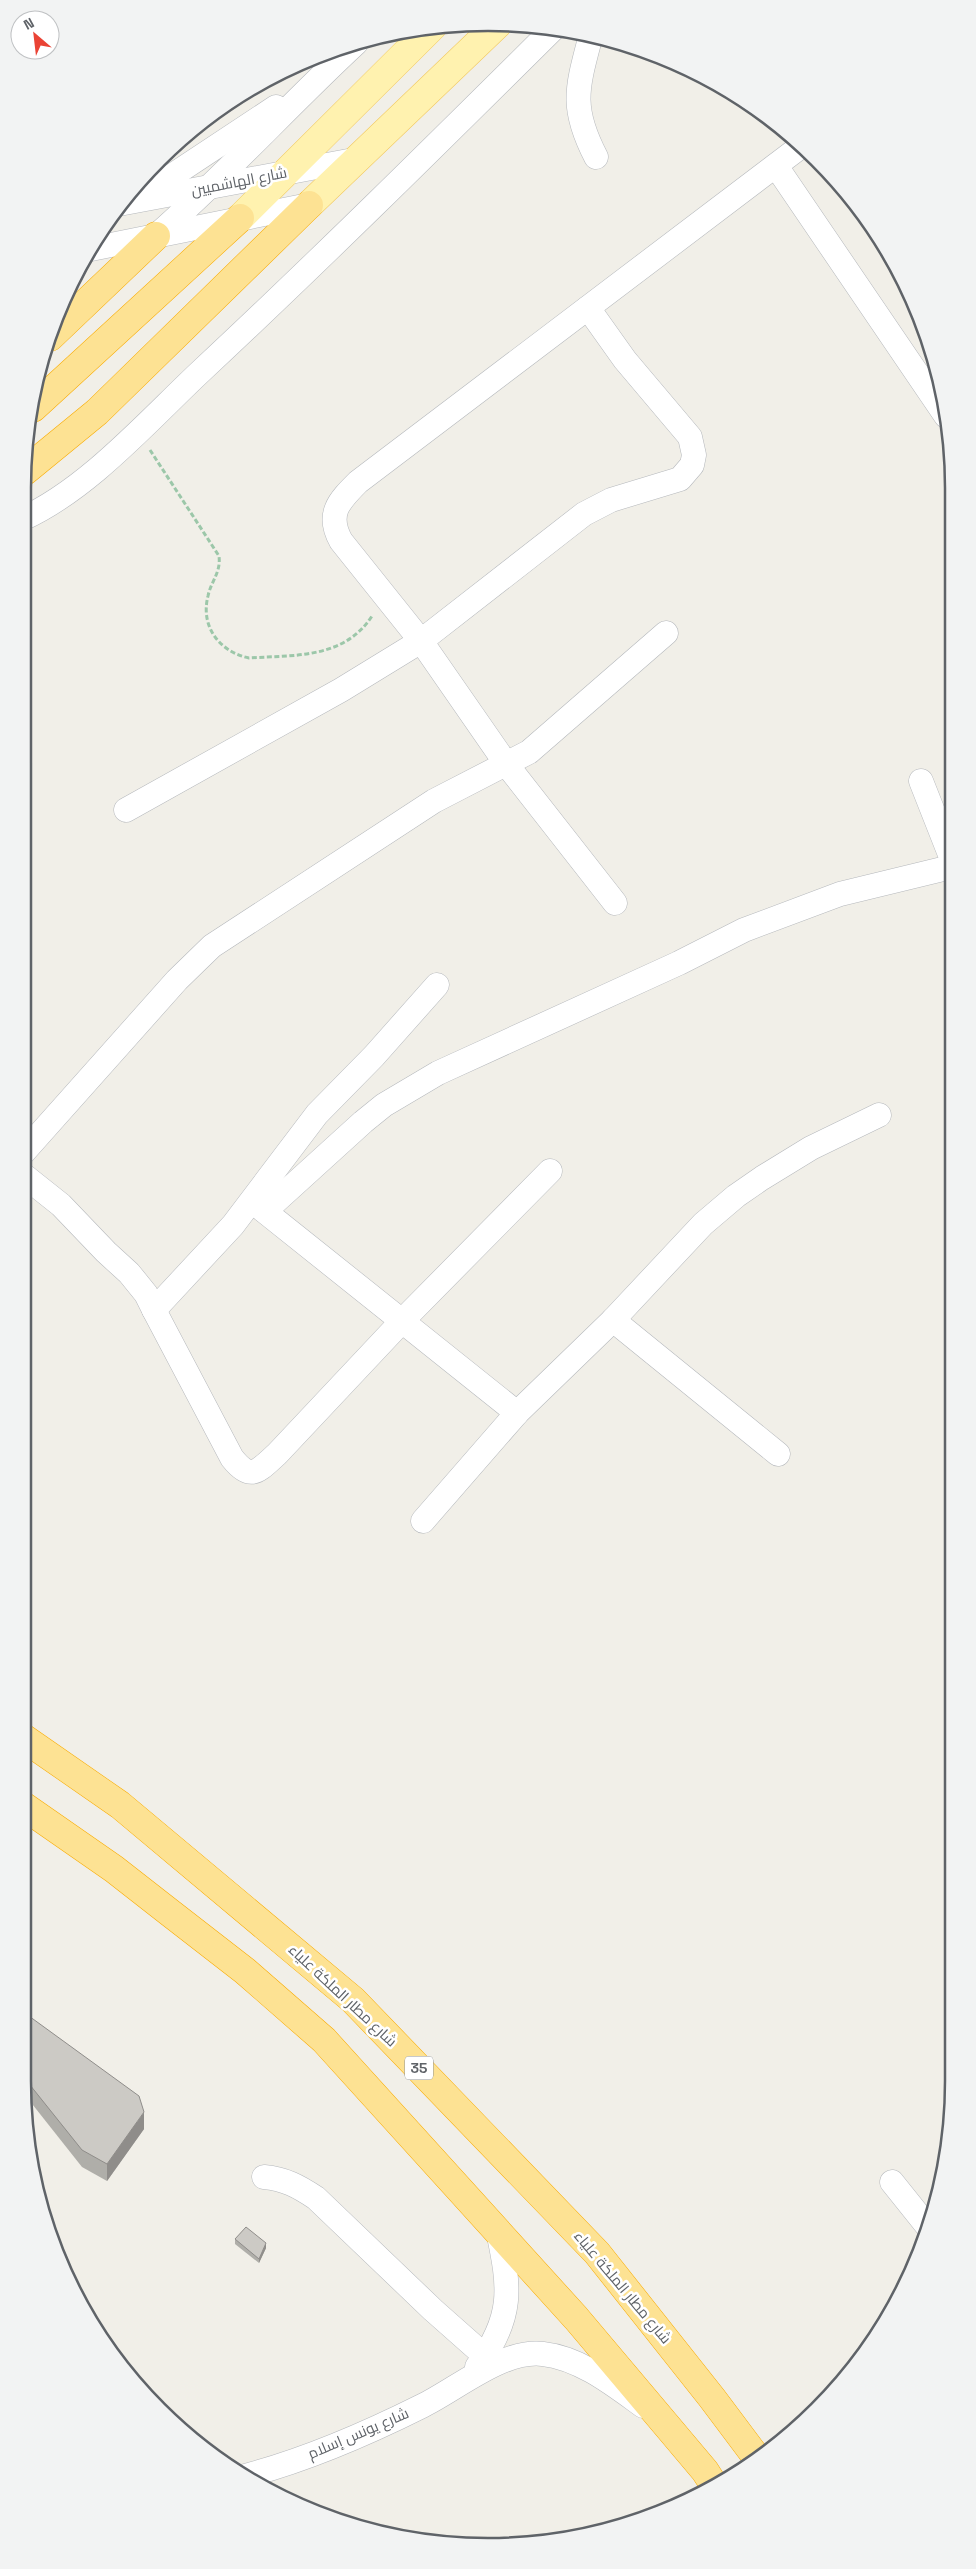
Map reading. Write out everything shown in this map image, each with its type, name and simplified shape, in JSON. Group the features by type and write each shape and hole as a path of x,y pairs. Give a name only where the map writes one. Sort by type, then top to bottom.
{"highway":[{"path":"32,465 97,412 309,205"},
{"path":"39,402 240,218"},
{"path":"61,327 156,236"},
{"name":"شارع مطار الملكة علياء","path":"31,1743 120,1805 353,2000 597,2253 665,2337 753,2453"},
{"path":"31,1811 114,1869 245,1971 324,2040 576,2318 710,2480"}],"main road":[{"path":"309,205 491,31"},
{"path":"240,218 423,36"}],"street":[{"path":"31,514 55,500 95,471 289,289 548,35"},
{"path":"589,43 579,80 577,103 581,124 596,157"},
{"path":"156,236 212,187 313,83 344,54"},
{"path":"141,192 313,83"},
{"path":"615,903 507,765 421,640 341,542 336,532 334,521 336,508 341,499 358,482 796,151"},
{"name":"شارع الهاشميين","path":"134,200 359,159"},
{"path":"776,166 937,402"},
{"path":"100,247 309,205"},
{"path":"126,810 341,690 421,640 584,514 611,500 671,484 687,473 692,465 693,446 690,437 625,360 588,308"},
{"path":"31,1144 177,980 212,946 434,801 519,759 666,633"},
{"path":"921,781 945,844"},
{"path":"154,1310 233,1224 362,1122 408,1090 438,1073 679,963 744,930 840,894 945,868"},
{"path":"258,1206 317,1114 374,1056 437,985"},
{"path":"423,1522 518,1413 613,1320 704,1224 736,1196 811,1148 879,1116"},
{"path":"31,1181 61,1205 129,1273 146,1294 232,1458 242,1471 249,1473 260,1470 277,1454 403,1320 550,1171"},
{"path":"258,1206 518,1413"},
{"path":"613,1320 778,1454"},
{"path":"264,2177 282,2179 295,2184 316,2198 433,2310 485,2356"},
{"path":"892,2182 923,2220"},
{"name":"شارع يونس إسلام","path":"467,2381 485,2356 503,2319 507,2304 506,2268 498,2231"},
{"name":"شارع يونس إسلام","path":"253,2473 356,2436 423,2406 504,2361 521,2355 543,2354 582,2366 659,2417"}],"path":[{"path":"138,431 219,556 219,571 208,595 206,608 210,630 223,647 240,656 249,658 315,654 333,649 351,640 365,627 376,611 382,592"}],"building":[{"path":"31,2018 139,2096 144,2112 107,2164 82,2150 31,2086"},
{"path":"246,2227 266,2243 259,2259 235,2239"}]}
